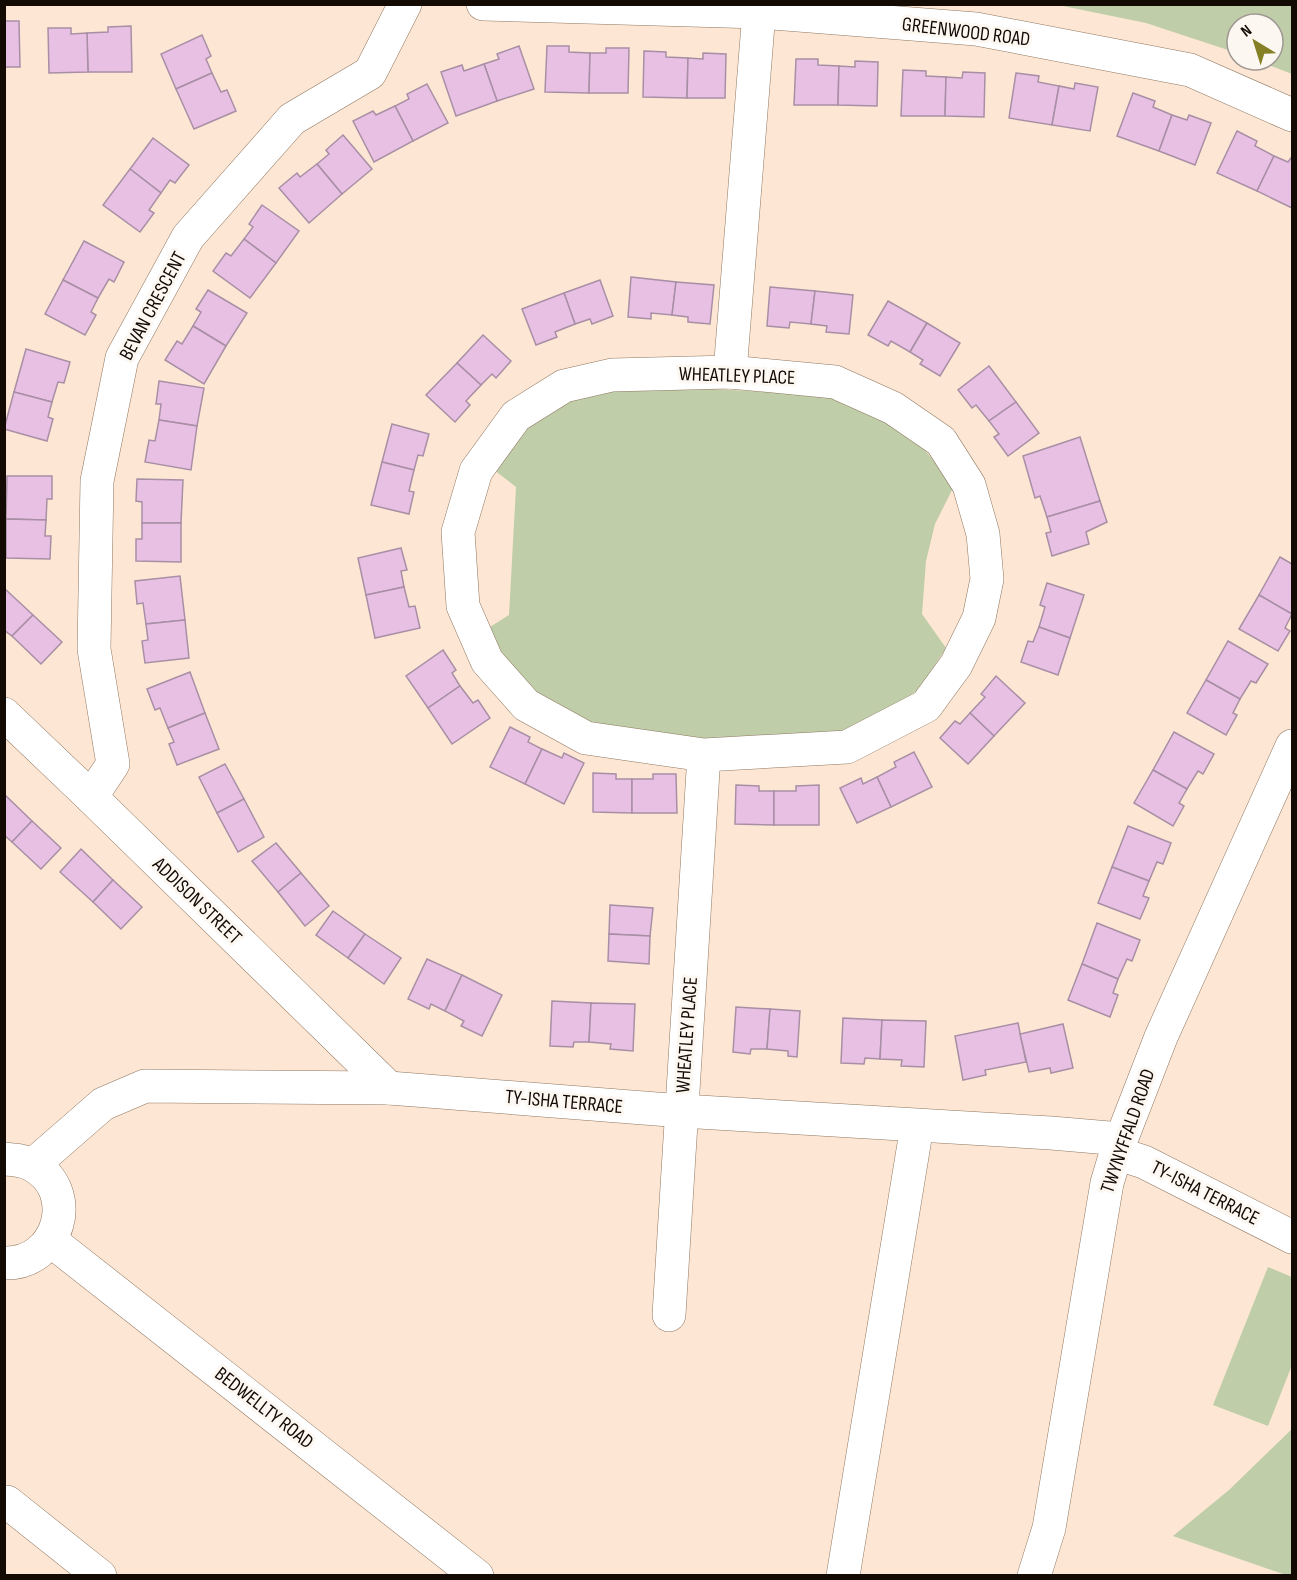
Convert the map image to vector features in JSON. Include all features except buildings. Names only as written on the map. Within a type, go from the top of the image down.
[{"type":"street","name":"BEVAN CRESCENT","points":[[91,797],[113,764],[94,649],[97,481],[122,358],[188,237],[292,119],[370,73],[405,4]]},
{"type":"street","name":"GREENWOOD ROAD","points":[[483,4],[759,12],[976,29],[1190,70],[1293,116]]},
{"type":"street","points":[[730,372],[759,12]]},
{"type":"street","name":"WHEATLEY PLACE","points":[[730,372],[835,382],[893,408],[941,441],[969,485],[982,534],[987,579],[979,618],[956,665],[926,706],[848,747],[704,755],[586,738],[526,705],[487,661],[463,606],[458,532],[476,471],[516,416],[564,386],[612,375],[730,372]]},
{"type":"street","name":"ADDISON STREET","points":[[4,714],[388,1088]]},
{"type":"street","name":"TWYNYFFALD ROAD","points":[[1034,1575],[1049,1528],[1107,1183],[1161,1037],[1293,746]]},
{"type":"street","name":"WHEATLEY PLACE","points":[[669,1315],[704,755]]},
{"type":"street","name":"TY-ISHA TERRACE","points":[[19,1162],[103,1104],[145,1086],[388,1088],[682,1111],[1051,1133],[1119,1146],[1144,1162],[1293,1238]]},
{"type":"street","points":[[843,1575],[917,1126]]},
{"type":"street","points":[[4,1263],[24,1260],[39,1253],[50,1240],[58,1225],[59,1208],[56,1191],[46,1176],[19,1162]]},
{"type":"street","name":"BEDWELLTY ROAD","points":[[50,1240],[477,1575]]},
{"type":"street","points":[[7,1502],[100,1575]]},
{"type":"green space","points":[[1058,5],[1292,5],[1292,74],[1285,71],[1285,12],[1225,12],[1225,49],[1146,23]]},
{"type":"green space","points":[[639,385],[825,395],[868,407],[916,439],[954,486],[935,524],[926,561],[922,614],[946,648],[920,688],[878,721],[828,737],[713,739],[586,727],[518,681],[485,630],[509,615],[516,487],[494,470],[524,426],[574,393]]},
{"type":"green space","points":[[1268,1267],[1292,1277],[1292,1365],[1268,1426],[1213,1405]]},
{"type":"green space","points":[[1292,1429],[1292,1575],[1286,1575],[1173,1536],[1229,1490]]}]
